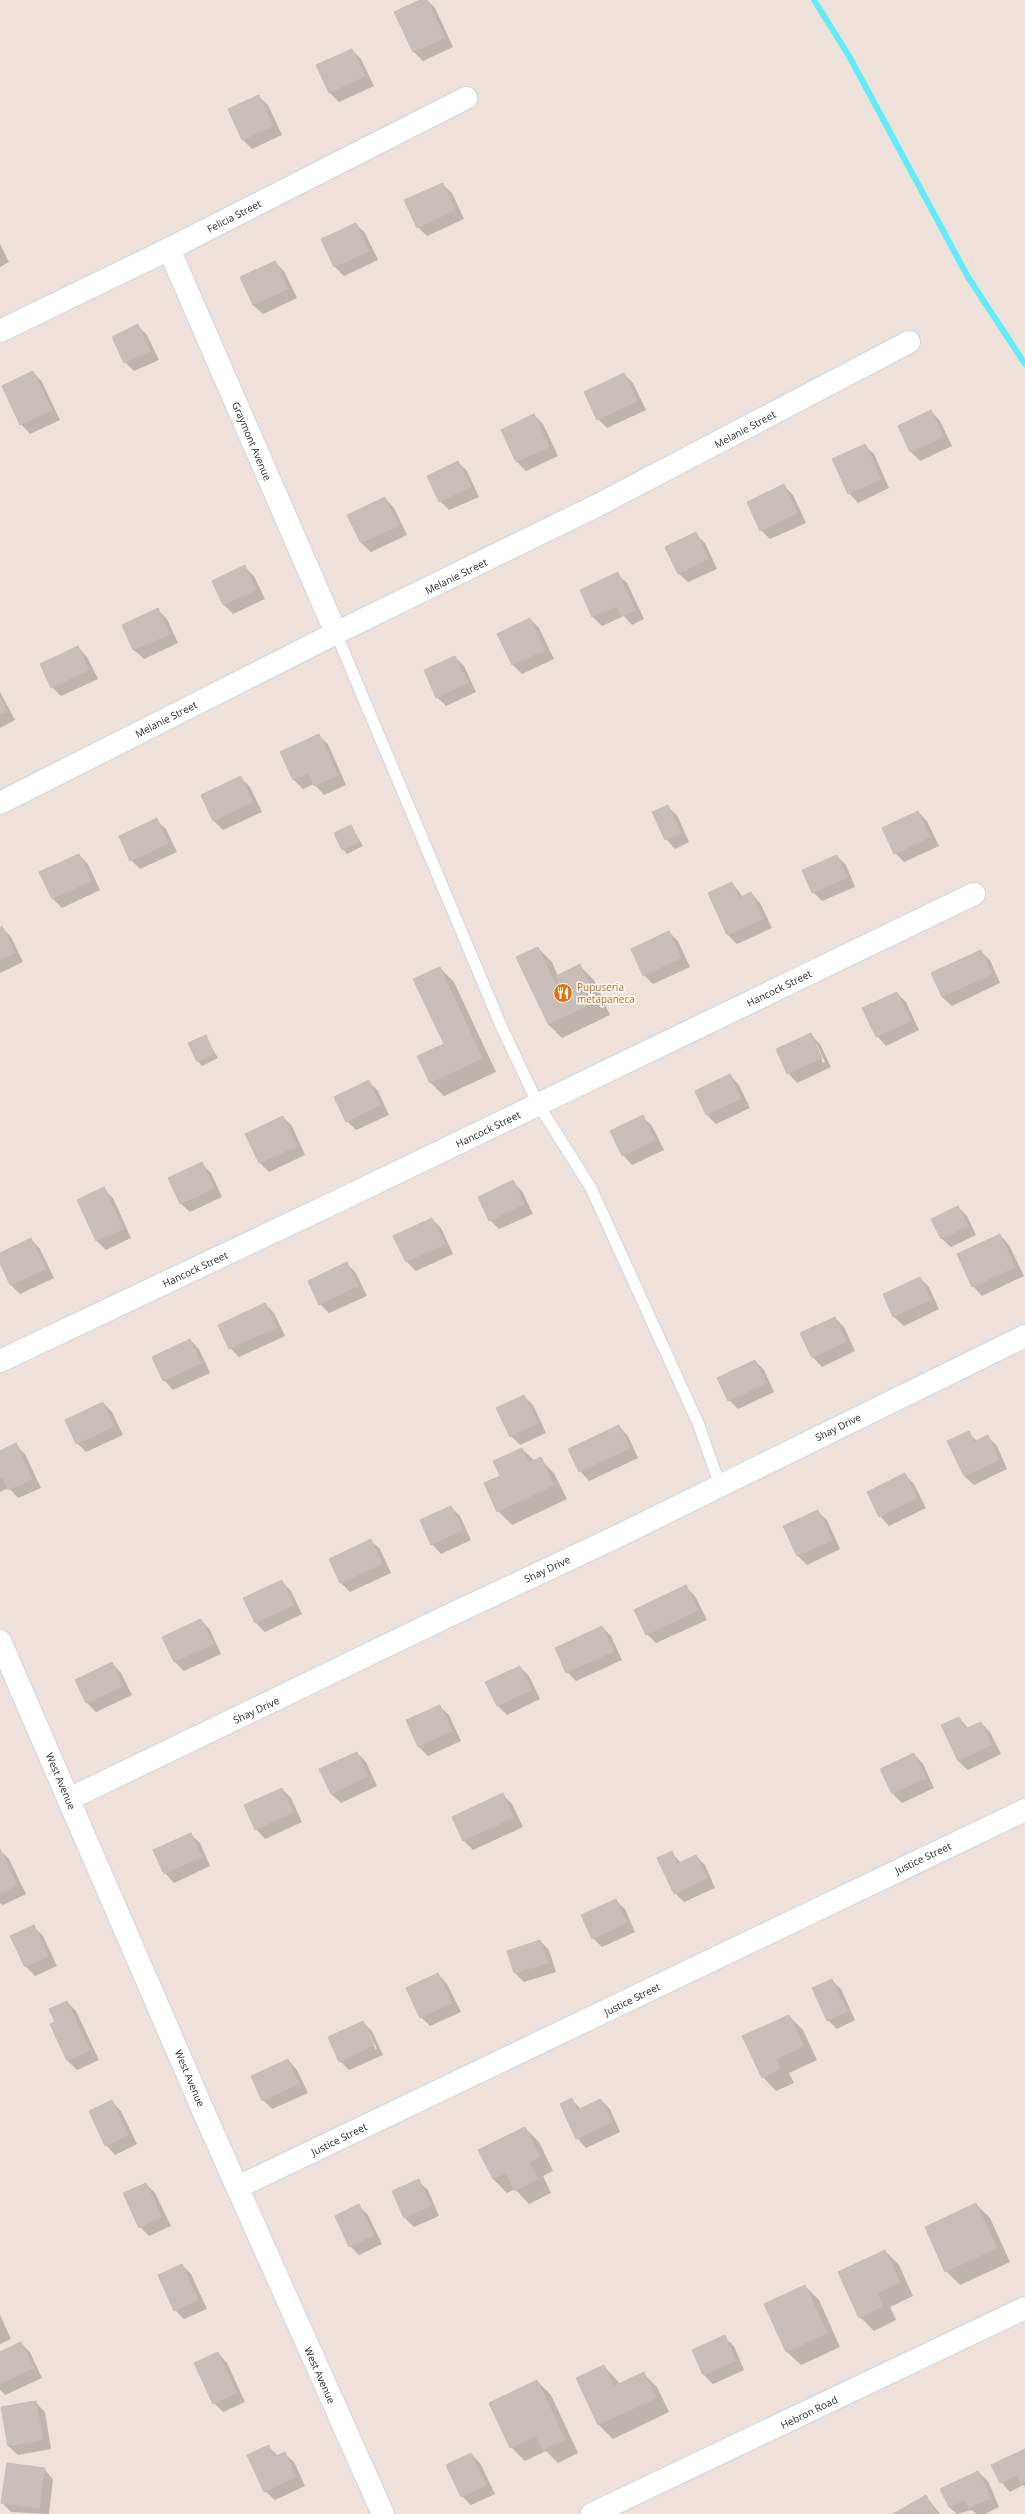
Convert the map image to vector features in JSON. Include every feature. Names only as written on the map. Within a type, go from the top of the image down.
[{"type":"street","name":"Felicia Street","points":[[0,331],[169,249],[466,98]]},
{"type":"street","name":"Graymont Avenue","points":[[169,249],[336,633]]},
{"type":"street","name":"Melanie Street","points":[[0,803],[336,633],[607,501],[909,342]]},
{"type":"street","name":"Hancock Street","points":[[0,1361],[974,894]]},
{"type":"street","name":"Shay Drive","points":[[69,1800],[448,1616],[614,1538],[1025,1336]]},
{"type":"street","name":"West Avenue","points":[[0,1641],[383,2514]]},
{"type":"street","name":"Justice Street","points":[[238,2186],[1025,1810]]},
{"type":"street","name":"Hebron Road","points":[[592,2514],[1025,2308]]},
{"type":"lane","points":[[336,633],[502,1028],[538,1104],[590,1188],[698,1423],[720,1485]]},
{"type":"building","points":[[420,0],[427,0],[445,38],[413,52],[394,12]]},
{"type":"building","points":[[352,49],[365,76],[329,93],[316,65]]},
{"type":"building","points":[[259,95],[273,126],[242,140],[228,109]]},
{"type":"building","points":[[443,183],[455,210],[417,228],[404,200]]},
{"type":"building","points":[[356,223],[369,251],[334,267],[321,239]]},
{"type":"building","points":[[275,261],[288,289],[253,305],[240,277]]},
{"type":"building","points":[[138,324],[150,351],[124,363],[112,337]]},
{"type":"building","points":[[33,371],[52,410],[20,425],[2,386]]},
{"type":"building","points":[[624,373],[637,401],[597,420],[584,392]]},
{"type":"building","points":[[931,410],[944,437],[910,452],[898,426]]},
{"type":"building","points":[[534,414],[549,447],[516,462],[501,430]]},
{"type":"building","points":[[865,444],[881,479],[848,494],[832,459]]},
{"type":"building","points":[[458,461],[471,487],[439,502],[427,476]]},
{"type":"building","points":[[784,484],[797,513],[760,531],[747,502]]},
{"type":"building","points":[[385,497],[399,526],[361,543],[347,515]]},
{"type":"building","points":[[696,532],[708,559],[678,574],[665,547]]},
{"type":"building","points":[[245,565],[256,590],[223,605],[212,581]]},
{"type":"building","points":[[618,572],[635,610],[622,616],[617,606],[592,617],[580,590]]},
{"type":"building","points":[[158,608],[170,634],[133,650],[122,625]]},
{"type":"building","points":[[530,618],[545,650],[512,665],[497,634]]},
{"type":"building","points":[[78,646],[89,670],[51,688],[40,664]]},
{"type":"building","points":[[455,656],[468,683],[436,698],[424,670]]},
{"type":"building","points":[[0,697],[7,711],[0,714]]},
{"type":"building","points":[[319,734],[338,775],[314,786],[308,773],[293,780],[280,752]]},
{"type":"building","points":[[241,776],[253,802],[213,821],[201,795]]},
{"type":"building","points":[[668,805],[681,833],[665,840],[652,812]]},
{"type":"building","points":[[918,811],[930,837],[894,854],[882,828]]},
{"type":"building","points":[[157,818],[168,843],[130,861],[119,836]]},
{"type":"building","points":[[351,825],[359,842],[342,850],[334,833]]},
{"type":"building","points":[[79,854],[91,881],[52,899],[39,872]]},
{"type":"building","points":[[837,855],[847,878],[812,893],[802,870]]},
{"type":"building","points":[[732,882],[739,898],[751,892],[763,919],[727,935],[708,893]]},
{"type":"building","points":[[2,926],[15,953],[0,960],[0,928]]},
{"type":"building","points":[[669,931],[681,958],[643,976],[631,949]]},
{"type":"building","name":"Pupuseria metapaneca","points":[[538,947],[556,985],[559,983],[556,976],[580,964],[597,1001],[548,1024],[516,957]]},
{"type":"building","points":[[981,950],[992,974],[942,997],[931,973]]},
{"type":"building","points":[[440,967],[482,1058],[430,1083],[417,1056],[444,1044],[413,979]]},
{"type":"building","points":[[897,992],[911,1021],[876,1037],[862,1008]]},
{"type":"building","points":[[811,1033],[822,1058],[787,1074],[776,1049]]},
{"type":"building","points":[[206,1035],[214,1054],[197,1062],[188,1043]]},
{"type":"building","points":[[730,1074],[741,1099],[706,1115],[695,1091]]},
{"type":"building","points":[[369,1080],[380,1105],[346,1122],[334,1097]]},
{"type":"building","points":[[643,1115],[655,1140],[622,1156],[610,1131]]},
{"type":"building","points":[[283,1116],[297,1146],[259,1163],[245,1134]]},
{"type":"building","points":[[202,1162],[214,1188],[180,1204],[168,1178]]},
{"type":"building","points":[[513,1180],[524,1204],[489,1221],[478,1197]]},
{"type":"building","points":[[104,1187],[123,1229],[96,1241],[77,1200]]},
{"type":"building","points":[[958,1206],[968,1226],[941,1239],[931,1219]]},
{"type":"building","points":[[432,1218],[445,1244],[406,1262],[393,1236]]},
{"type":"building","points":[[1000,1234],[1015,1267],[972,1287],[957,1254]]},
{"type":"building","points":[[31,1238],[46,1269],[10,1285],[0,1263],[0,1253]]},
{"type":"building","points":[[347,1262],[358,1286],[319,1305],[308,1281]]},
{"type":"building","points":[[920,1277],[931,1300],[893,1317],[883,1294]]},
{"type":"building","points":[[265,1303],[277,1327],[229,1349],[218,1325]]},
{"type":"building","points":[[835,1317],[846,1342],[812,1358],[800,1333]]},
{"type":"building","points":[[190,1339],[201,1363],[163,1381],[152,1357]]},
{"type":"building","points":[[755,1360],[766,1383],[728,1401],[717,1378]]},
{"type":"building","points":[[524,1395],[538,1423],[510,1437],[496,1408]]},
{"type":"building","points":[[103,1402],[114,1426],[76,1444],[65,1420]]},
{"type":"building","points":[[619,1425],[630,1448],[579,1472],[568,1449]]},
{"type":"building","points":[[969,1431],[974,1442],[988,1435],[999,1460],[964,1476],[947,1441]]},
{"type":"building","points":[[16,1443],[32,1479],[8,1490],[3,1478],[0,1479],[0,1451]]},
{"type":"building","points":[[522,1448],[529,1463],[541,1457],[554,1485],[497,1512],[484,1483],[500,1476],[493,1461]]},
{"type":"building","points":[[905,1473],[917,1498],[879,1517],[867,1492]]},
{"type":"building","points":[[451,1506],[463,1530],[431,1545],[420,1520]]},
{"type":"building","points":[[818,1510],[832,1540],[797,1556],[783,1526]]},
{"type":"building","points":[[371,1539],[382,1564],[340,1583],[329,1559]]},
{"type":"building","points":[[282,1580],[294,1605],[255,1623],[243,1598]]},
{"type":"building","points":[[686,1585],[698,1610],[646,1635],[634,1610]]},
{"type":"building","points":[[201,1619],[213,1644],[174,1662],[162,1637]]},
{"type":"building","points":[[602,1626],[614,1651],[566,1673],[555,1648]]},
{"type":"building","points":[[112,1662],[123,1686],[86,1703],[75,1680]]},
{"type":"building","points":[[520,1666],[531,1690],[497,1706],[485,1682]]},
{"type":"building","points":[[440,1705],[452,1731],[418,1747],[406,1720]]},
{"type":"building","points":[[959,1717],[965,1729],[981,1722],[992,1745],[958,1761],[941,1725]]},
{"type":"building","points":[[357,1752],[368,1776],[331,1794],[319,1769]]},
{"type":"building","points":[[914,1753],[926,1778],[892,1794],[880,1769]]},
{"type":"building","points":[[282,1788],[293,1812],[255,1830],[244,1805]]},
{"type":"building","points":[[503,1793],[514,1817],[463,1841],[452,1817]]},
{"type":"building","points":[[191,1833],[202,1857],[164,1874],[153,1850]]},
{"type":"building","points":[[0,1849],[17,1885],[0,1893]]},
{"type":"building","points":[[672,1851],[677,1864],[696,1855],[707,1878],[674,1894],[657,1858]]},
{"type":"building","points":[[616,1899],[627,1923],[592,1939],[581,1915]]},
{"type":"building","points":[[34,1925],[48,1956],[25,1967],[10,1936]]},
{"type":"building","points":[[540,1940],[548,1963],[514,1973],[507,1951]]},
{"type":"building","points":[[438,1973],[452,2003],[420,2018],[406,1988]]},
{"type":"building","points":[[832,1979],[847,2011],[827,2021],[812,1988]]},
{"type":"building","points":[[67,2001],[90,2050],[67,2061],[50,2024],[55,2022],[49,2009]]},
{"type":"building","points":[[789,2015],[804,2046],[776,2059],[780,2069],[762,2078],[742,2036]]},
{"type":"building","points":[[363,2021],[374,2045],[339,2062],[328,2037]]},
{"type":"building","points":[[288,2059],[299,2084],[262,2101],[251,2076]]},
{"type":"building","points":[[572,2098],[577,2110],[601,2099],[612,2122],[576,2139],[560,2104]]},
{"type":"building","points":[[112,2100],[128,2135],[105,2146],[89,2111]]},
{"type":"building","points":[[525,2127],[540,2157],[529,2162],[538,2179],[515,2191],[506,2173],[493,2179],[478,2150]]},
{"type":"building","points":[[419,2179],[431,2206],[404,2218],[392,2191]]},
{"type":"building","points":[[146,2183],[162,2217],[139,2228],[123,2193]]},
{"type":"building","points":[[976,2203],[997,2248],[945,2272],[925,2227]]},
{"type":"building","points":[[359,2204],[374,2235],[349,2247],[335,2216]]},
{"type":"building","points":[[885,2250],[900,2282],[877,2293],[883,2306],[859,2318],[838,2272]]},
{"type":"building","points":[[182,2264],[198,2300],[174,2311],[158,2275]]},
{"type":"building","points":[[805,2285],[827,2333],[786,2352],[764,2304]]},
{"type":"building","points":[[725,2335],[736,2361],[703,2375],[692,2350]]},
{"type":"building","points":[[21,2342],[34,2368],[0,2384],[0,2352]]},
{"type":"building","points":[[218,2352],[237,2393],[213,2404],[194,2363]]},
{"type":"building","points":[[604,2365],[614,2386],[644,2372],[656,2398],[598,2425],[576,2378]]},
{"type":"building","points":[[537,2380],[565,2439],[543,2450],[536,2436],[510,2448],[489,2403]]},
{"type":"building","points":[[36,2401],[43,2440],[8,2446],[1,2407]]},
{"type":"building","points":[[269,2445],[274,2457],[285,2452],[296,2477],[264,2492],[247,2455]]},
{"type":"building","points":[[1025,2449],[1025,2482],[1021,2484],[1017,2475],[1000,2483],[991,2465]]},
{"type":"building","points":[[471,2453],[486,2485],[461,2497],[446,2465]]},
{"type":"building","points":[[7,2463],[45,2468],[39,2509],[1,2503]]},
{"type":"building","points":[[978,2471],[991,2498],[969,2508],[965,2500],[949,2507],[940,2489]]},
{"type":"building","points":[[926,2495],[937,2514],[893,2514]]},
{"type":"waterway","points":[[814,0],[849,56],[968,277],[1025,364]]},
{"type":"place","name":"Pupuseria metapaneca","points":[[563,993]]}]
